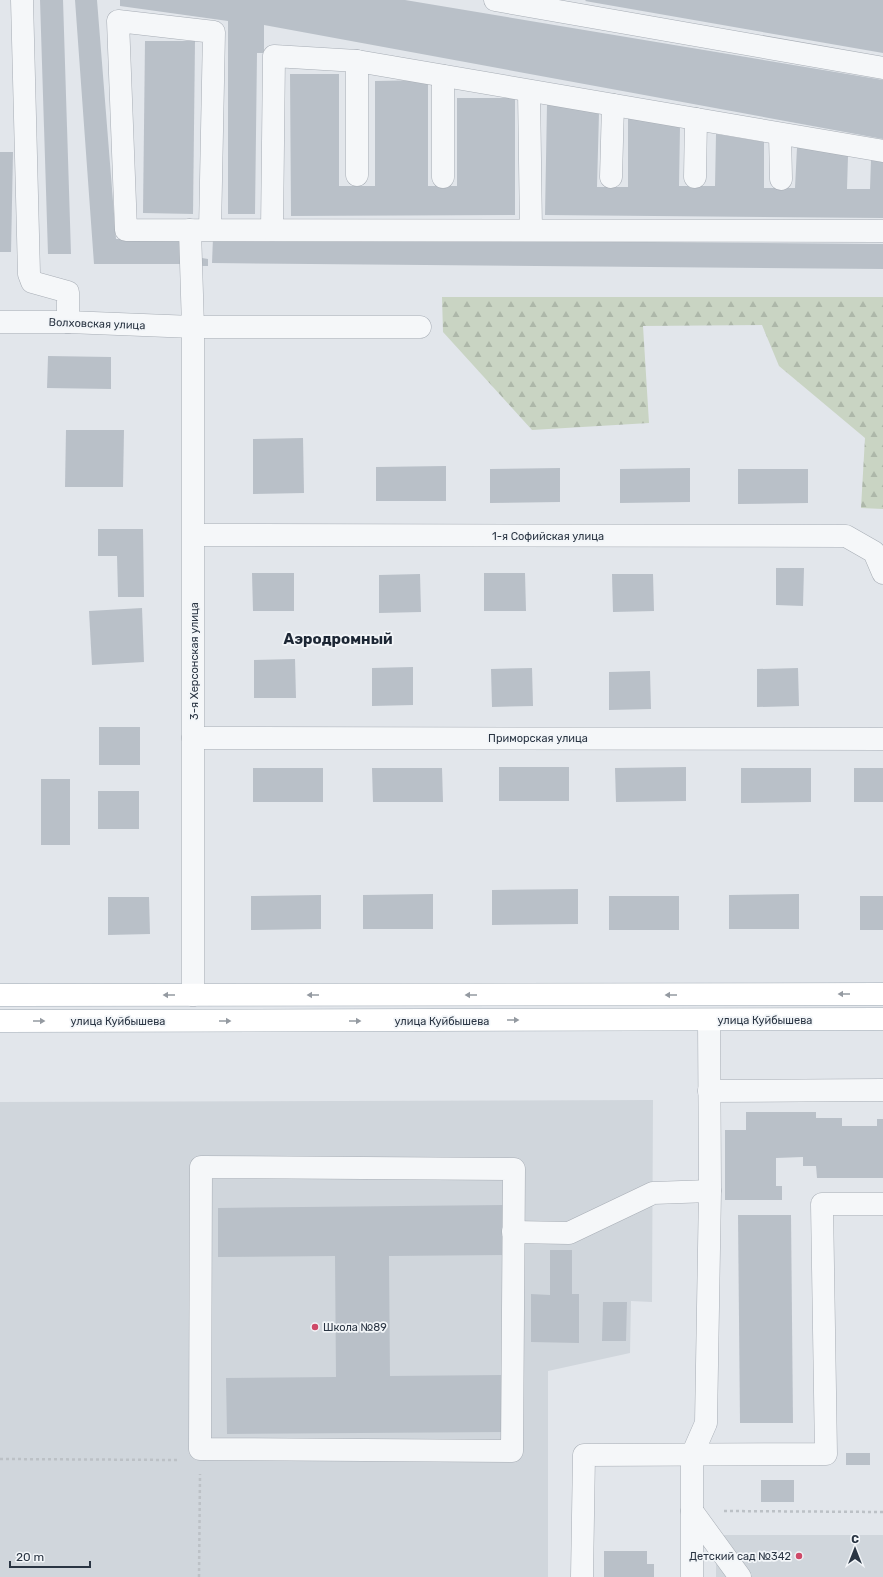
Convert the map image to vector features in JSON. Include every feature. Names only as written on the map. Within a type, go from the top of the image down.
[{"type":"main road","points":[[0,995],[883,994]]},
{"type":"main road","points":[[192,1021],[193,995]]},
{"type":"main road","points":[[709,1020],[710,995]]},
{"type":"main road","name":"улица Куйбышева","points":[[0,1021],[883,1020]]},
{"type":"street","points":[[22,0],[29,274],[32,282],[68,292],[68,322]]},
{"type":"street","points":[[495,0],[883,68]]},
{"type":"street","points":[[200,230],[214,32],[118,21],[126,230],[883,231]]},
{"type":"street","points":[[272,230],[274,56],[357,61],[883,151]]},
{"type":"street","points":[[357,61],[357,174]]},
{"type":"street","points":[[443,76],[443,177]]},
{"type":"street","points":[[529,91],[531,230]]},
{"type":"street","points":[[611,177],[613,105]]},
{"type":"street","points":[[695,177],[696,119]]},
{"type":"street","points":[[780,134],[781,179]]},
{"type":"street","name":"3-я Херсонская улица","points":[[193,995],[193,327],[200,230]]},
{"type":"street","name":"Волховская улица","points":[[0,322],[68,322],[193,327],[420,327]]},
{"type":"street","name":"1-я Софийская улица","points":[[194,535],[846,536],[874,552],[883,573]]},
{"type":"street","name":"Приморская улица","points":[[193,738],[883,739]]},
{"type":"street","points":[[692,1577],[692,1455],[706,1423],[710,1191],[709,1020]]},
{"type":"street","points":[[709,1091],[883,1090]]},
{"type":"street","points":[[201,1167],[514,1169],[513,1232],[512,1451],[200,1455],[201,1167]]},
{"type":"street","points":[[513,1232],[569,1233],[653,1193],[710,1191]]},
{"type":"street","points":[[582,1577],[584,1455],[826,1454],[822,1204],[883,1204]]},
{"type":"street","points":[[692,1511],[740,1577]]},
{"type":"path","points":[[0,1459],[200,1455],[200,1577]]},
{"type":"path","points":[[692,1511],[883,1512]]},
{"type":"shaded area","name":"Школа №89","points":[[653,1100],[652,1302],[631,1301],[630,1353],[548,1371],[548,1577],[0,1577],[0,1102]]},
{"type":"shaded area","name":"Детский сад №342","points":[[716,1535],[883,1535],[883,1577],[716,1577]]},
{"type":"green space","points":[[442,297],[883,297],[883,509],[861,508],[865,438],[779,366],[762,325],[643,326],[649,423],[532,430],[443,332]]},
{"type":"building","points":[[40,0],[63,0],[71,254],[48,254]]},
{"type":"building","points":[[75,0],[97,0],[116,239],[185,240],[184,264],[94,264]]},
{"type":"building","points":[[120,0],[405,0],[883,80],[883,139],[264,25],[264,53],[257,53],[255,214],[228,214],[228,21],[120,6]]},
{"type":"building","points":[[883,0],[883,53],[585,1]]},
{"type":"building","points":[[145,41],[195,41],[193,214],[143,213]]},
{"type":"building","points":[[290,74],[339,74],[339,186],[375,186],[375,81],[428,80],[428,186],[457,186],[457,98],[515,98],[515,215],[291,216]]},
{"type":"building","points":[[547,104],[599,113],[597,187],[628,187],[628,118],[680,127],[679,186],[715,186],[716,134],[764,142],[764,188],[795,188],[797,147],[848,156],[847,189],[870,189],[871,160],[883,162],[883,218],[545,215]]},
{"type":"building","points":[[0,152],[13,152],[11,252],[0,252]]},
{"type":"building","points":[[213,238],[883,244],[883,269],[212,263]]},
{"type":"building","points":[[202,258],[208,259],[208,266],[202,266]]},
{"type":"building","points":[[48,356],[111,357],[111,389],[47,388]]},
{"type":"building","points":[[66,430],[124,430],[123,487],[65,487]]},
{"type":"building","points":[[303,438],[304,493],[253,494],[253,439]]},
{"type":"building","points":[[446,466],[446,501],[376,501],[376,467]]},
{"type":"building","points":[[560,468],[560,502],[490,503],[490,469]]},
{"type":"building","points":[[690,468],[690,502],[620,503],[620,469]]},
{"type":"building","points":[[738,469],[808,469],[808,503],[738,504]]},
{"type":"building","points":[[98,529],[143,529],[144,597],[118,597],[117,556],[98,556]]},
{"type":"building","points":[[776,568],[804,568],[803,606],[776,605]]},
{"type":"building","points":[[252,573],[294,573],[294,611],[253,611]]},
{"type":"building","points":[[484,573],[525,573],[526,611],[484,611]]},
{"type":"building","points":[[420,574],[421,612],[379,613],[379,575]]},
{"type":"building","points":[[612,574],[653,574],[654,611],[613,612]]},
{"type":"building","points":[[142,608],[144,662],[92,665],[89,611]]},
{"type":"building","points":[[295,659],[296,698],[254,698],[254,660]]},
{"type":"building","points":[[413,667],[413,705],[372,706],[372,668]]},
{"type":"building","points":[[532,668],[533,706],[492,707],[491,669]]},
{"type":"building","points":[[798,668],[799,706],[757,707],[757,669]]},
{"type":"building","points":[[650,671],[651,709],[609,710],[609,672]]},
{"type":"building","points":[[99,727],[140,727],[140,765],[99,765]]},
{"type":"building","points":[[499,767],[569,767],[569,801],[499,801]]},
{"type":"building","points":[[686,767],[686,801],[616,802],[615,768]]},
{"type":"building","points":[[253,768],[323,768],[323,802],[253,802]]},
{"type":"building","points":[[372,768],[442,768],[443,802],[373,802]]},
{"type":"building","points":[[741,768],[811,768],[811,802],[741,803]]},
{"type":"building","points":[[854,768],[883,768],[883,802],[854,802]]},
{"type":"building","points":[[41,779],[70,779],[70,845],[41,845]]},
{"type":"building","points":[[98,791],[139,791],[139,829],[98,829]]},
{"type":"building","points":[[578,889],[578,924],[492,925],[492,890]]},
{"type":"building","points":[[433,894],[433,929],[363,929],[363,895]]},
{"type":"building","points":[[799,894],[799,929],[729,929],[729,895]]},
{"type":"building","points":[[321,895],[321,929],[251,930],[251,896]]},
{"type":"building","points":[[609,896],[679,896],[679,930],[609,930]]},
{"type":"building","points":[[860,896],[883,896],[883,930],[860,930]]},
{"type":"building","points":[[108,897],[149,897],[150,934],[108,935]]},
{"type":"building","points":[[746,1112],[816,1112],[816,1118],[842,1118],[842,1126],[877,1126],[877,1119],[883,1119],[883,1178],[817,1178],[816,1166],[803,1166],[803,1157],[776,1158],[776,1186],[782,1186],[782,1200],[725,1200],[725,1130],[746,1130]]},
{"type":"building","points":[[503,1205],[504,1255],[389,1256],[390,1376],[502,1375],[503,1432],[227,1434],[226,1378],[336,1377],[335,1256],[218,1257],[218,1208]]},
{"type":"building","points":[[738,1215],[791,1215],[793,1423],[740,1423]]},
{"type":"building","points":[[550,1250],[572,1250],[572,1294],[579,1294],[579,1343],[531,1342],[531,1294],[550,1295]]},
{"type":"building","points":[[603,1302],[627,1302],[626,1341],[602,1341]]},
{"type":"building","points":[[846,1453],[870,1453],[870,1465],[846,1465]]},
{"type":"building","points":[[761,1480],[794,1480],[794,1502],[761,1502]]},
{"type":"building","points":[[604,1551],[647,1551],[647,1564],[654,1564],[654,1577],[604,1577]]},
{"type":"place","name":"Школа №89","points":[[315,1327]]},
{"type":"place","name":"Детский сад №342","points":[[799,1556]]},
{"type":"district","name":"Аэродромный","points":[[338,639]]}]
